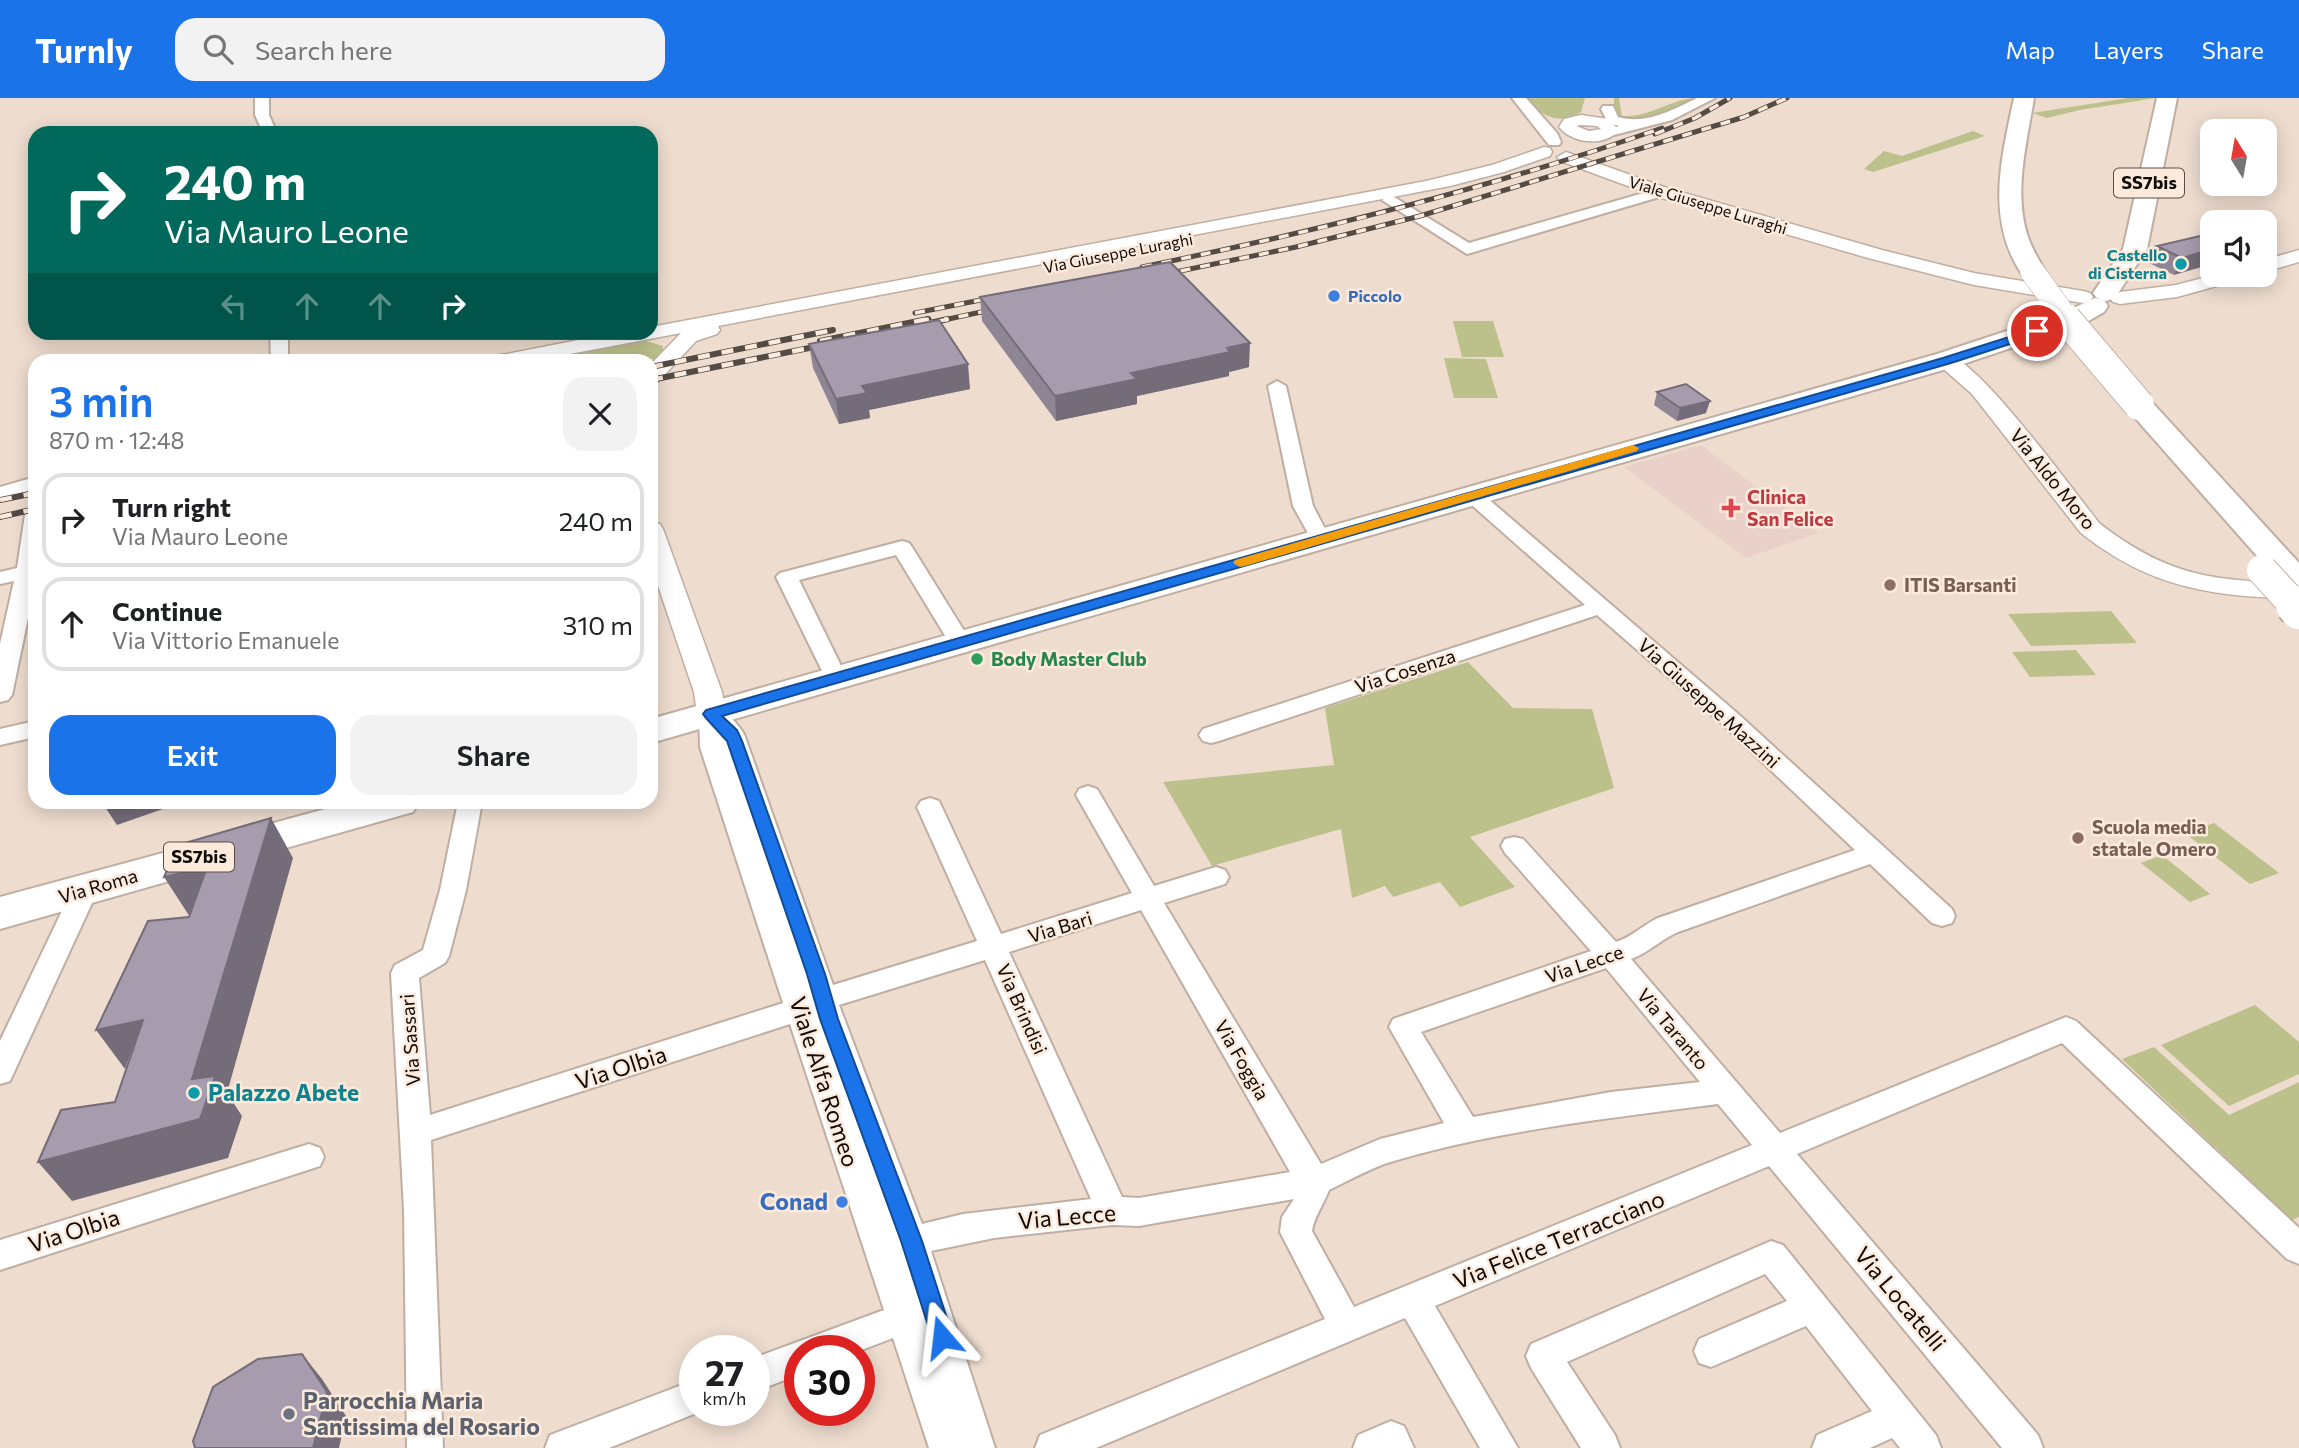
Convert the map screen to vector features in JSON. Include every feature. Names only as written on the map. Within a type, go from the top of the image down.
[{"type":"main road","points":[[2007,98],[1994,157],[1993,200],[1998,235],[2023,271],[2076,333],[2127,404],[2287,579],[2299,610]]},
{"type":"main road","points":[[2023,271],[2009,201],[2011,170],[2024,98]]},
{"type":"main road","name":"SS7bis","points":[[658,729],[1947,360],[2076,317],[2101,298],[2135,249],[2167,99]]},
{"type":"main road","name":"Via Roma","points":[[0,914],[374,809]]},
{"type":"street","points":[[261,98],[262,115],[267,126]]},
{"type":"street","points":[[1519,98],[1565,143]]},
{"type":"street","points":[[1565,143],[1602,118],[1639,124],[1667,117],[1708,98]]},
{"type":"street","points":[[1537,118],[1547,120],[1565,143]]},
{"type":"street","points":[[1565,143],[1602,118],[1639,124]]},
{"type":"street","name":"Viale Giuseppe Luraghi","points":[[1565,143],[1562,163],[1595,170],[1821,239],[1974,279],[2101,298],[2160,294],[2196,286]]},
{"type":"street","name":"Viale Giuseppe Luraghi","points":[[1565,143],[1595,170]]},
{"type":"street","name":"Via Giuseppe Luraghi","points":[[560,354],[689,337],[701,331],[786,313],[1451,188],[1565,143]]},
{"type":"street","name":"Via Giuseppe Luraghi","points":[[658,364],[672,340],[782,306],[1417,187],[1525,160],[1565,143]]},
{"type":"street","points":[[1389,200],[1467,249],[1661,192]]},
{"type":"street","points":[[2277,263],[2297,259]]},
{"type":"street","points":[[2126,264],[2133,274],[2153,285],[2169,288],[2200,285]]},
{"type":"street","name":"Via Aldo Moro","points":[[1947,360],[1980,389],[2090,528],[2113,546],[2144,564],[2186,580],[2232,589],[2287,579]]},
{"type":"street","points":[[1277,386],[1303,506],[1321,540]]},
{"type":"street","points":[[0,494],[28,485]]},
{"type":"street","points":[[0,501],[28,495]]},
{"type":"street","name":"Via Giuseppe Mazzini","points":[[1472,495],[1729,718],[1942,916]]},
{"type":"street","points":[[836,678],[787,577],[902,547],[960,642]]},
{"type":"street","name":"Viale Alfa Romeo","points":[[658,549],[708,692],[712,747],[810,998],[912,1241],[977,1448]]},
{"type":"street","points":[[0,578],[28,572]]},
{"type":"street","points":[[0,695],[25,620],[28,596]]},
{"type":"street","name":"Via Cosenza","points":[[1211,735],[1600,607]]},
{"type":"street","points":[[0,737],[28,731]]},
{"type":"street","name":"Via Foggia","points":[[1088,795],[1301,1162],[1316,1181]]},
{"type":"street","name":"Via Brindisi","points":[[930,807],[1112,1211]]},
{"type":"street","name":"Via Sassari","points":[[417,1124],[405,973],[435,957],[453,890],[469,809]]},
{"type":"street","name":"Via Taranto","points":[[1514,846],[1611,955],[1775,1150]]},
{"type":"street","name":"Via Lecce","points":[[1465,1131],[1403,1027],[1637,946],[1649,934],[1668,925],[1875,853]]},
{"type":"street","name":"Via Bari","points":[[810,998],[995,947],[1216,877]]},
{"type":"street","points":[[0,1072],[85,890]]},
{"type":"street","name":"Viale Alfa Romeo","points":[[810,998],[902,1319],[947,1448]]},
{"type":"street","name":"Via Olbia","points":[[417,1124],[810,998]]},
{"type":"street","name":"Via Felice Terracciano","points":[[1052,1448],[2066,1029],[2299,1249]]},
{"type":"street","name":"Via Lecce","points":[[912,1241],[963,1228],[1112,1211],[1139,1212],[1316,1181],[1381,1152],[1465,1131],[1611,1105],[1726,1091]]},
{"type":"street","points":[[417,1124],[425,1302],[425,1448]]},
{"type":"street","name":"Via Locatelli","points":[[1775,1150],[2025,1448]]},
{"type":"street","name":"Via Olbia","points":[[0,1255],[309,1157]]},
{"type":"street","points":[[1316,1181],[1308,1205],[1298,1217],[1296,1232],[1347,1328]]},
{"type":"street","points":[[1602,1448],[1543,1356],[1771,1256],[1923,1448]]},
{"type":"street","points":[[1413,1300],[1500,1448]]},
{"type":"street","points":[[1711,1351],[1811,1307]]},
{"type":"street","points":[[859,1335],[902,1319]]},
{"type":"street","points":[[563,1448],[679,1404]]},
{"type":"street","points":[[1830,1448],[1898,1418]]},
{"type":"street","points":[[1371,1448],[1391,1439],[1396,1448]]},
{"type":"shaded area","name":"Clinica San Felice","points":[[1701,445],[1818,533],[1746,558],[1624,467]]},
{"type":"green space","points":[[1525,98],[1585,98],[1581,112],[1557,118],[1537,110]]},
{"type":"green space","points":[[1614,98],[1619,98],[1622,116],[1632,116],[1679,101],[1698,98],[1646,121],[1618,119],[1614,113]]},
{"type":"green space","points":[[2128,98],[2156,98],[2047,118],[2032,113]]},
{"type":"green space","points":[[1973,131],[1985,136],[1873,172],[1864,169],[1884,151],[1902,156]]},
{"type":"green space","points":[[1453,321],[1493,321],[1504,357],[1462,357]]},
{"type":"green space","points":[[646,341],[663,346],[663,351],[658,357],[658,354],[575,354]]},
{"type":"green space","points":[[1444,358],[1486,359],[1498,398],[1454,398]]},
{"type":"green space","points":[[2111,611],[2137,643],[2031,646],[2008,614]]},
{"type":"green space","points":[[2076,650],[2096,675],[2030,677],[2012,652]]},
{"type":"green space","points":[[1468,662],[1513,708],[1592,709],[1614,788],[1470,837],[1515,887],[1460,907],[1440,882],[1393,897],[1385,886],[1352,898],[1341,829],[1212,866],[1163,782],[1334,765],[1325,708]]},
{"type":"green space","points":[[2214,823],[2279,873],[2250,884],[2185,833]]},
{"type":"green space","points":[[2162,855],[2210,894],[2190,902],[2141,863]]},
{"type":"green space","points":[[2255,1005],[2299,1042],[2299,1074],[2229,1106],[2161,1045]]},
{"type":"green space","points":[[2154,1047],[2229,1115],[2299,1082],[2299,1217],[2292,1220],[2122,1059]]},
{"type":"building","points":[[2200,236],[2200,253],[2182,258],[2157,246]]},
{"type":"building","points":[[1170,262],[1250,343],[1227,348],[1230,352],[1131,373],[1137,379],[1055,396],[980,297]]},
{"type":"building","points":[[939,320],[968,364],[862,386],[867,393],[836,399],[809,344]]},
{"type":"building","points":[[1686,384],[1710,401],[1680,408],[1657,392]]},
{"type":"building","points":[[271,818],[192,1079],[215,1076],[200,1119],[38,1162],[61,1110],[115,1102],[143,1020],[96,1030],[148,921],[189,917],[207,867],[164,877],[178,845]]},
{"type":"building","points":[[302,1354],[327,1392],[313,1448],[195,1448],[193,1441],[213,1387],[258,1359]]},
{"type":"railway","points":[[1655,134],[1695,118],[1730,98]]},
{"type":"railway","points":[[1161,275],[1296,247],[1420,216],[1744,117],[1787,98]]},
{"type":"railway","points":[[1142,267],[1274,239],[1469,189],[1662,128]]},
{"type":"railway","points":[[915,313],[1001,296]]},
{"type":"railway","points":[[939,321],[1000,308]]},
{"type":"railway","points":[[820,341],[928,319]]},
{"type":"railway","points":[[919,321],[929,319]]},
{"type":"railway","points":[[939,321],[948,319]]},
{"type":"railway","points":[[921,325],[939,321]]},
{"type":"railway","points":[[658,366],[833,330]]},
{"type":"railway","points":[[658,379],[829,344]]},
{"type":"railway","points":[[0,500],[28,494]]},
{"type":"railway","points":[[0,517],[28,511]]},
{"type":"slow traffic","points":[[1240,563],[1633,448]]},
{"type":"place","name":"Castello di Cisterna","points":[[2181,264]]},
{"type":"place","name":"Piccolo","points":[[1334,296]]},
{"type":"place","name":"Clinica San Felice","points":[[1731,508]]},
{"type":"place","name":"ITIS Barsanti","points":[[1890,585]]},
{"type":"place","name":"Body Master Club","points":[[977,659]]},
{"type":"place","name":"Scuola media statale Omero","points":[[2078,838]]},
{"type":"place","name":"Palazzo Abete","points":[[194,1093]]},
{"type":"place","name":"Conad","points":[[842,1202]]},
{"type":"place","name":"Parrocchia Maria Santissima del Rosario","points":[[289,1414]]},
{"type":"route","points":[[942,1337],[912,1241],[829,1019],[816,974],[732,734],[711,714],[1947,360],[2037,331]]}]
